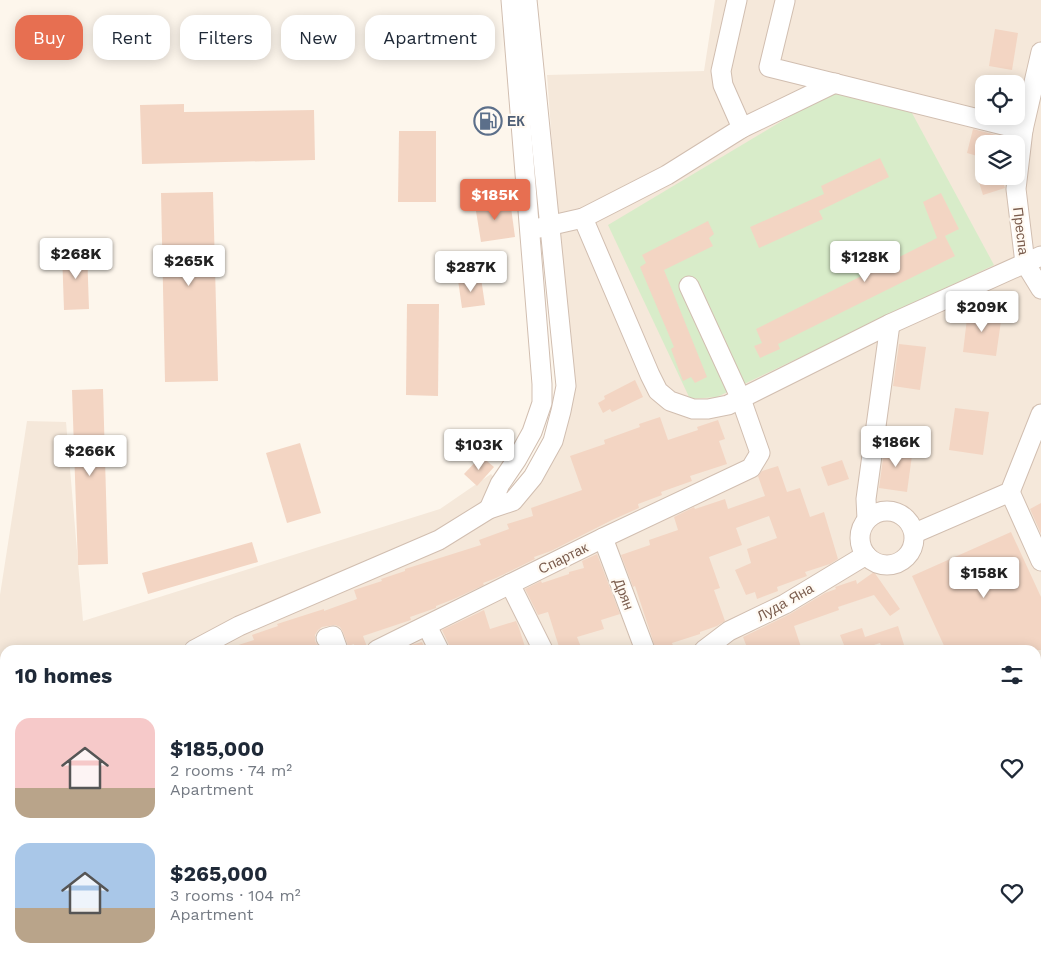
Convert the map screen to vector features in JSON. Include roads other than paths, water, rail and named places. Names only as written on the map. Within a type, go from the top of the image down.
[{"type":"street","points":[[490,509],[500,484],[532,432],[542,403],[511,0]]},
{"type":"street","points":[[203,645],[239,626],[439,540],[490,509],[513,501],[533,477],[553,441],[562,411],[566,386],[528,0]]},
{"type":"street","points":[[737,0],[721,71],[723,85],[742,128]]},
{"type":"street","points":[[786,1],[769,67],[1023,130]]},
{"type":"street","name":"Преспа","points":[[1041,52],[1023,130],[1016,189],[1041,289]]},
{"type":"street","points":[[530,230],[583,218],[667,174],[742,128],[835,83]]},
{"type":"street","points":[[583,218],[658,391],[670,401],[693,409],[728,406],[890,324],[1033,260]]},
{"type":"street","points":[[689,286],[741,399]]},
{"type":"street","points":[[867,519],[866,499],[890,324]]},
{"type":"street","name":"Спартак","points":[[387,645],[603,538],[751,468],[760,453],[741,399]]},
{"type":"street","points":[[915,533],[1010,492],[1041,414]]},
{"type":"street","points":[[1010,492],[1041,561]]},
{"type":"street","points":[[890,510],[901,514],[910,522],[915,533],[913,548],[905,559],[892,565],[877,564],[866,555],[861,546],[862,527],[867,519],[878,512],[890,510]]},
{"type":"street","name":"Дрян","points":[[603,538],[643,645]]},
{"type":"street","name":"Луда Яна","points":[[711,645],[729,631],[785,604],[866,555]]},
{"type":"street","points":[[510,584],[540,645]]},
{"type":"street","points":[[427,626],[436,645]]},
{"type":"place","name":"ЕК","points":[[488,121]]}]
